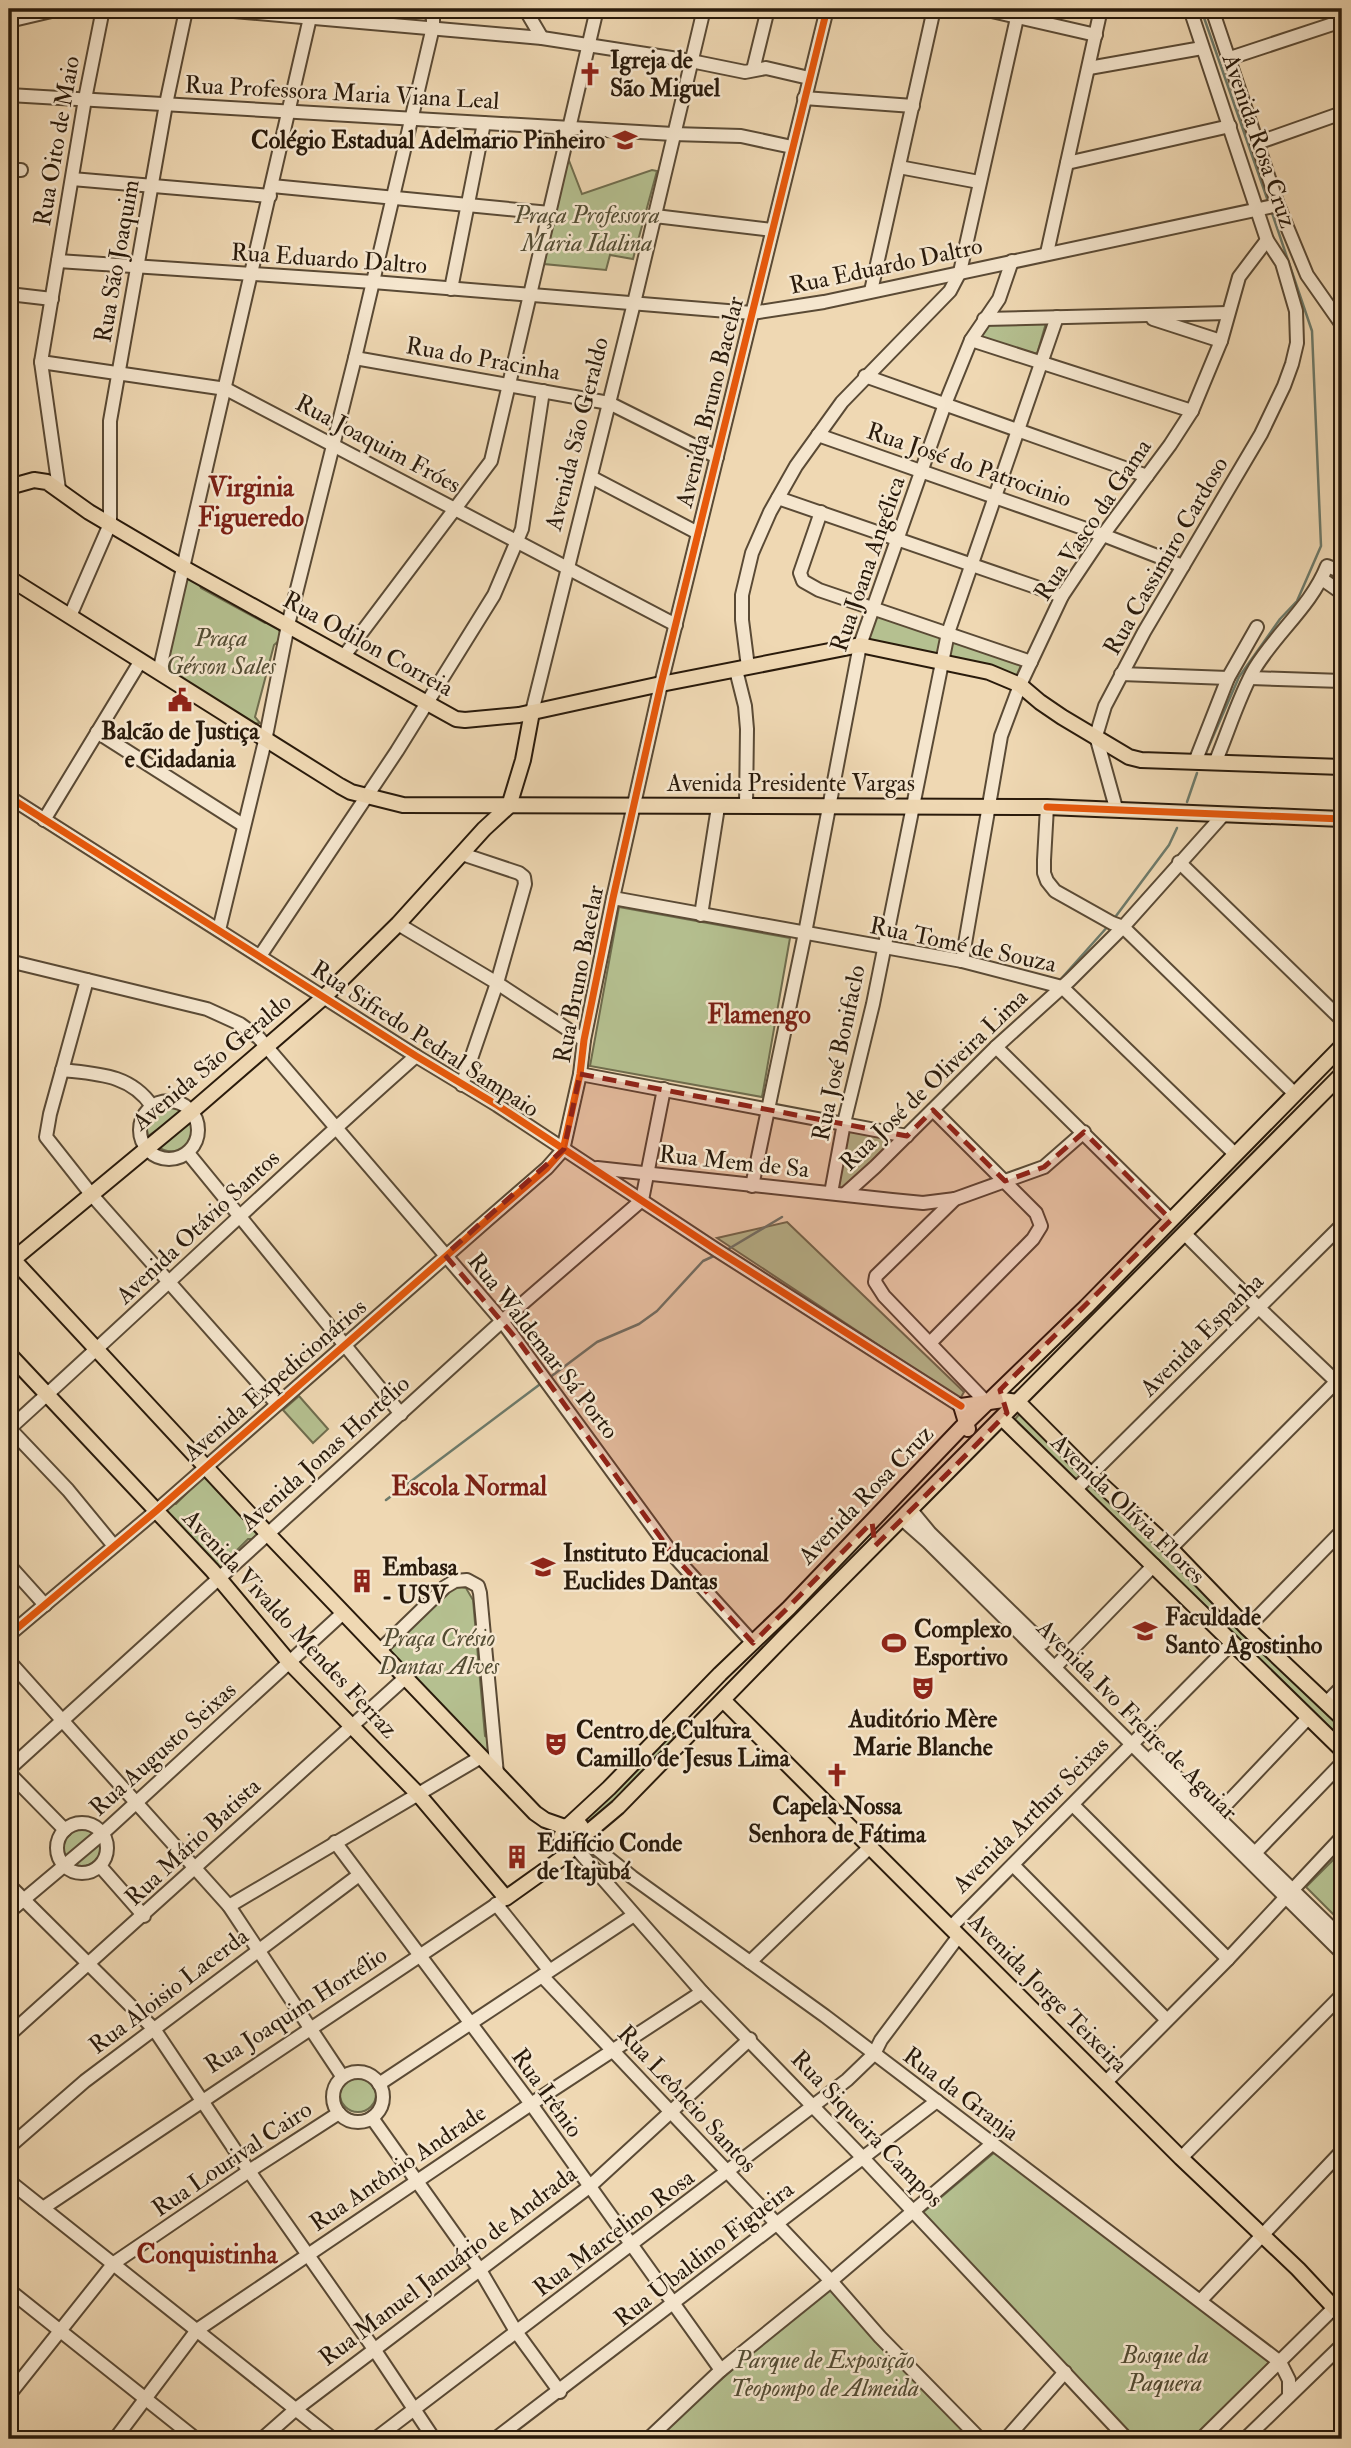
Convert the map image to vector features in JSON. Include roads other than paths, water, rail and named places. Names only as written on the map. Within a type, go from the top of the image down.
[{"type":"main road","name":"Rua Odilon Correia","points":[[9,487],[34,480],[47,482],[184,568],[447,715],[465,720],[532,712],[859,645]]},
{"type":"main road","name":"Avenida Presidente Vargas","points":[[9,578],[265,741],[351,792],[403,805],[1116,808],[1342,819]]},
{"type":"main road","points":[[859,645],[989,672],[1020,685],[1051,710],[1129,757],[1342,767]]},
{"type":"main road","name":"Avenida São Geraldo","points":[[10,1259],[191,1112],[324,997],[398,924],[484,829],[509,806],[523,760],[532,712]]},
{"type":"main road","name":"Avenida Rosa Cruz","points":[[567,1826],[609,1788],[967,1422],[1148,1244],[1342,1046]]},
{"type":"main road","name":"Avenida Rosa Cruz","points":[[580,1843],[724,1701],[1342,1074]]},
{"type":"main road","points":[[1266,1124],[1278,1126],[1280,1136]]},
{"type":"main road","points":[[1148,1244],[1149,1253],[1159,1258]]},
{"type":"main road","points":[[10,1259],[535,1813],[545,1820],[567,1826],[578,1824],[580,1843],[562,1841],[562,1833],[567,1826]]},
{"type":"main road","name":"Avenida Vivaldo Mendes Ferraz","points":[[9,1354],[219,1578],[289,1662],[418,1794],[501,1901]]},
{"type":"main road","points":[[970,1451],[967,1422],[961,1406],[986,1403],[1008,1412],[1007,1383]]},
{"type":"main road","name":"Avenida Olívia Flores","points":[[1008,1412],[1091,1475],[1171,1548],[1247,1628],[1342,1718]]},
{"type":"main road","name":"Avenida Olívia Flores","points":[[1008,1412],[1076,1489],[1342,1750]]},
{"type":"main road","points":[[861,1533],[871,1534],[875,1546]]},
{"type":"main road","name":"Avenida Jorge Teixeira","points":[[724,1701],[1181,2158],[1340,2308]]},
{"type":"main road","points":[[672,1723],[675,1734],[680,1738],[688,1737]]},
{"type":"main road","name":"Rua Joaquim Hortélio","points":[[501,1901],[580,1843]]},
{"type":"street","points":[[13,17],[60,9]]},
{"type":"street","name":"Rua Oito de Maio","points":[[59,489],[41,362],[85,99],[103,9]]},
{"type":"street","name":"Rua São Joaquim","points":[[110,524],[110,421],[166,104],[185,15],[189,9]]},
{"type":"street","points":[[211,9],[311,14],[542,38],[745,72],[766,68],[809,78]]},
{"type":"street","points":[[219,930],[265,741],[288,625],[355,358],[433,27],[433,18],[428,9]]},
{"type":"street","points":[[525,9],[542,38]]},
{"type":"street","points":[[344,656],[491,461],[597,9]]},
{"type":"street","name":"Avenida São Geraldo","points":[[532,712],[704,9]]},
{"type":"street","points":[[753,70],[768,9]]},
{"type":"street","name":"Avenida Bruno Bacelar","points":[[634,805],[661,684],[827,9]]},
{"type":"street","points":[[872,291],[934,9]]},
{"type":"street","points":[[983,9],[1018,13],[1096,35]]},
{"type":"street","points":[[1047,253],[1101,9]]},
{"type":"street","name":"Avenida Rosa Cruz","points":[[1190,9],[1230,126],[1269,207],[1307,275],[1342,325]]},
{"type":"street","name":"Avenida Rosa Cruz","points":[[1212,9],[1257,143],[1269,207],[1267,240],[1282,262],[1296,311],[1297,328]]},
{"type":"street","points":[[746,806],[747,729],[742,669],[742,620],[743,595],[752,552],[796,466],[818,435],[865,376],[950,291],[960,272],[1018,13]]},
{"type":"street","points":[[159,672],[311,14]]},
{"type":"street","points":[[1230,58],[1342,21]]},
{"type":"street","points":[[1089,68],[1202,47]]},
{"type":"street","name":"Rua Professora Maria Viana Leal","points":[[9,95],[741,136],[792,146]]},
{"type":"street","points":[[804,98],[912,106]]},
{"type":"street","points":[[1257,143],[1342,113]]},
{"type":"street","points":[[451,289],[484,123]]},
{"type":"street","points":[[1068,163],[1230,126]]},
{"type":"street","points":[[899,167],[979,182]]},
{"type":"street","points":[[72,179],[151,187],[392,198],[550,213]]},
{"type":"street","name":"Rua Eduardo Daltro","points":[[58,261],[373,282],[752,313],[824,302],[1269,207]]},
{"type":"street","points":[[655,216],[772,230]]},
{"type":"street","name":"Rua Vasco da Gama","points":[[962,961],[1005,721],[1020,685],[1062,596],[1192,411],[1221,341],[1239,277],[1267,240]]},
{"type":"street","name":"Rua Joana Angélica","points":[[752,1185],[805,933],[859,645],[945,404],[971,340],[999,299],[1012,261]]},
{"type":"street","points":[[9,294],[52,299]]},
{"type":"street","points":[[999,299],[1008,318]]},
{"type":"street","points":[[984,319],[1228,313]]},
{"type":"street","points":[[1142,316],[1221,341]]},
{"type":"street","name":"Rua José Bonifaclo","points":[[831,1193],[844,1123],[873,1003],[941,660],[993,497],[1057,317]]},
{"type":"street","name":"Rua Cassimiro Cardoso","points":[[1096,736],[1105,706],[1121,674],[1261,435],[1292,364],[1297,328]]},
{"type":"street","points":[[971,340],[1192,411]]},
{"type":"street","name":"Rua do Pracinha","points":[[355,358],[609,403],[717,457]]},
{"type":"street","name":"Rua Joaquim Fróes","points":[[41,362],[226,389],[676,625]]},
{"type":"street","points":[[865,376],[1147,476]]},
{"type":"street","points":[[516,542],[522,529],[543,391]]},
{"type":"street","name":"Rua José do Patrocinio","points":[[818,435],[1103,535],[1183,566]]},
{"type":"street","points":[[591,477],[698,533]]},
{"type":"street","points":[[778,498],[1062,596]]},
{"type":"street","points":[[821,512],[800,578],[819,590],[1031,662]]},
{"type":"street","points":[[70,616],[110,524]]},
{"type":"street","name":"Avenida São Geraldo","points":[[260,956],[428,702],[494,595],[516,542]]},
{"type":"street","points":[[1215,763],[1251,678],[1271,645],[1326,576],[1342,571]]},
{"type":"street","points":[[1326,576],[1342,593]]},
{"type":"street","points":[[1195,762],[1228,678],[1257,627]]},
{"type":"street","points":[[44,820],[140,662]]},
{"type":"street","points":[[1121,674],[1228,678]]},
{"type":"street","points":[[1251,678],[1342,681]]},
{"type":"street","points":[[97,733],[243,825]]},
{"type":"street","points":[[1096,736],[1116,808]]},
{"type":"street","name":"Rua Sifredo Pedral Sampaio","points":[[9,797],[497,1105],[715,1249],[961,1406]]},
{"type":"street","name":"Rua Bruno Bacelar","points":[[563,1150],[634,805]]},
{"type":"street","points":[[701,915],[718,807]]},
{"type":"street","points":[[1047,807],[1044,873],[1055,891],[1113,922],[1295,1094]]},
{"type":"street","name":"Rua José de Oliveira Lima","points":[[845,1194],[996,1047],[1062,987],[1113,922],[1179,862],[1224,814]]},
{"type":"street","points":[[462,853],[517,872],[525,879],[497,983],[462,1085]]},
{"type":"street","points":[[1179,862],[1342,1020]]},
{"type":"street","name":"Rua Tomé de Souza","points":[[613,898],[962,961],[1062,987],[1235,1154]]},
{"type":"street","points":[[398,924],[497,983],[584,1040]]},
{"type":"street","name":"Rua Waldemar Sá Porto","points":[[9,961],[216,1013],[251,1031],[267,1046],[502,1321],[674,1556],[753,1643]]},
{"type":"street","points":[[87,980],[46,1137],[91,1194],[276,1403]]},
{"type":"street","points":[[996,1047],[1171,1220]]},
{"type":"street","name":"Avenida Otávio Santos","points":[[9,1429],[416,1056]]},
{"type":"street","points":[[62,1070],[115,1077],[134,1086],[152,1105]]},
{"type":"street","points":[[580,1074],[907,1136]]},
{"type":"street","points":[[642,1200],[664,1090]]},
{"type":"street","points":[[168,1101],[178,1103],[191,1112],[197,1129],[196,1141],[188,1153],[168,1159],[146,1149],[141,1136],[141,1125],[152,1105],[168,1101]]},
{"type":"street","points":[[930,1343],[1040,1231],[1041,1222],[1005,1181],[933,1110]]},
{"type":"street","points":[[986,1403],[877,1287],[876,1276],[955,1199],[1044,1167],[1084,1132]]},
{"type":"street","name":"Avenida Expedicionários","points":[[9,1635],[156,1511],[547,1168],[563,1150]]},
{"type":"street","points":[[188,1153],[401,1414]]},
{"type":"street","name":"Rua Mem de Sa","points":[[593,1167],[923,1203],[955,1199]]},
{"type":"street","name":"Avenida Jonas Hortélio","points":[[9,1771],[62,1719],[502,1321],[642,1200]]},
{"type":"street","name":"Avenida Espanha","points":[[1076,1489],[1342,1225]]},
{"type":"street","points":[[1171,1548],[1341,1382],[1259,1308],[1185,1234]]},
{"type":"street","points":[[9,1429],[68,1490],[114,1546]]},
{"type":"street","name":"Avenida Ivo Freire de Aguiar","points":[[906,1515],[1290,1894],[1342,1938]]},
{"type":"street","points":[[1247,1628],[1342,1531]]},
{"type":"street","points":[[9,1565],[45,1605]]},
{"type":"street","points":[[1058,1664],[1154,1565]]},
{"type":"street","points":[[380,1650],[449,1584],[467,1580],[478,1586],[497,1774]]},
{"type":"street","name":"Rua Augusto Seixas","points":[[9,1912],[103,1833],[343,1613]]},
{"type":"street","name":"Avenida Arthur Seixas","points":[[874,2054],[954,1932],[1013,1865],[1232,1643]]},
{"type":"street","points":[[9,1661],[229,1906],[342,2076],[360,2073],[374,2078],[379,2084],[383,2099],[372,2118],[480,2270],[517,2333],[560,2392]]},
{"type":"street","name":"Rua Mário Batista","points":[[9,2035],[405,1678]]},
{"type":"street","points":[[1327,1702],[1342,1687]]},
{"type":"street","points":[[1217,1814],[1308,1718]]},
{"type":"street","name":"Avenida Ivo Freire de Aguiar","points":[[1134,1741],[1217,1814],[1342,1953]]},
{"type":"street","points":[[229,1906],[481,1757]]},
{"type":"street","points":[[1254,1854],[1342,1763]]},
{"type":"street","points":[[9,1771],[65,1830]]},
{"type":"street","points":[[1073,1805],[1228,1959]]},
{"type":"street","points":[[88,1823],[103,1833],[108,1846],[100,1866],[93,1871],[78,1873],[64,1865],[57,1851],[57,1843],[65,1830],[72,1825],[88,1823]]},
{"type":"street","points":[[1106,2082],[1228,1959],[1342,1838]]},
{"type":"street","name":"Rua Irênio","points":[[335,1842],[531,2105],[721,2370]]},
{"type":"street","name":"Rua Siqueira Campos","points":[[580,1843],[634,1915],[702,1992],[913,2210],[1128,2439]]},
{"type":"street","name":"Rua da Granja","points":[[580,1843],[750,1962],[1280,2362]]},
{"type":"street","points":[[750,1962],[870,1847]]},
{"type":"street","points":[[1013,1865],[1166,2019]]},
{"type":"street","points":[[100,1866],[144,1916]]},
{"type":"street","name":"Rua Aloisio Lacerda","points":[[9,2147],[85,2081],[359,1875]]},
{"type":"street","points":[[9,1885],[154,2029],[433,2439]]},
{"type":"street","name":"Rua Joaquim Hortélio","points":[[43,2208],[501,1901]]},
{"type":"street","name":"Rua Leôncio Santos","points":[[501,1901],[546,1973],[614,2051],[831,2281],[880,2337],[980,2439]]},
{"type":"street","points":[[379,2084],[634,1915]]},
{"type":"street","name":"Rua Antônio Andrade","points":[[115,2439],[197,2330],[702,1992]]},
{"type":"street","points":[[1181,2158],[1342,1995]]},
{"type":"street","name":"Rua Manuel Januário de Andrada","points":[[262,2439],[296,2409],[589,2187],[750,2039]]},
{"type":"street","name":"Rua Marcelino Rosa","points":[[375,2439],[727,2173],[847,2080],[874,2054]]},
{"type":"street","name":"Rua Lourival Cairo","points":[[342,2076],[334,2092],[334,2102],[339,2113],[353,2122],[372,2118]]},
{"type":"street","name":"Rua Ubaldino Figueira","points":[[495,2439],[560,2392],[937,2101]]},
{"type":"street","name":"Rua Lourival Cairo","points":[[9,2395],[114,2263],[339,2113]]},
{"type":"street","points":[[648,2439],[721,2370],[992,2144]]},
{"type":"street","points":[[1201,2300],[1342,2151]]},
{"type":"street","points":[[9,2180],[333,2439]]},
{"type":"street","points":[[9,2290],[196,2439]]},
{"type":"street","points":[[1201,2439],[1244,2395],[1340,2308]]},
{"type":"street","points":[[1245,2439],[1342,2345]]},
{"type":"street","points":[[1280,2362],[1289,2380],[1289,2396]]},
{"type":"street","points":[[1006,2439],[1065,2372]]},
{"type":"street","points":[[9,2433],[17,2439]]},
{"type":"waterway","points":[[1201,9],[1269,204]]},
{"type":"waterway","points":[[1205,755],[1239,677],[1280,619],[1297,601],[1321,546],[1312,331],[1271,210]]},
{"type":"waterway","points":[[1187,802],[1197,773]]},
{"type":"waterway","points":[[1113,920],[1169,845],[1177,828]]},
{"type":"waterway","points":[[1060,980],[1109,925]]},
{"type":"waterway","points":[[725,1251],[782,1217]]},
{"type":"waterway","points":[[549,1378],[597,1342],[639,1324],[657,1311],[703,1261],[716,1255]]},
{"type":"waterway","points":[[386,1500],[543,1382]]},
{"type":"place","name":"Igreja de São Miguel","points":[[590,74]]},
{"type":"place","name":"Colégio Estadual Adelmario Pinheiro","points":[[625,140]]},
{"type":"place","name":"Balcão de Justiça e Cidadania","points":[[180,700]]},
{"type":"place","name":"Instituto Educacional Euclides Dantas","points":[[543,1567]]},
{"type":"place","name":"Embasa - USV","points":[[362,1581]]},
{"type":"place","name":"Faculdade Santo Agostinho","points":[[1145,1631]]},
{"type":"place","name":"Complexo Esportivo","points":[[894,1643]]},
{"type":"place","name":"Auditório Mère Marie Blanche","points":[[923,1688]]},
{"type":"place","name":"Centro de Cultura Camillo de Jesus Lima","points":[[556,1744]]},
{"type":"place","name":"Capela Nossa Senhora de Fátima","points":[[837,1775]]},
{"type":"place","name":"Edifício Conde de Itajubá","points":[[517,1857]]},
{"type":"district","name":"Virginia Figueredo","points":[[251,503]]},
{"type":"district","name":"Flamengo","points":[[759,1015]]},
{"type":"district","name":"Escola Normal","points":[[469,1487]]},
{"type":"district","name":"Conquistinha","points":[[207,2255]]},
{"type":"park label","name":"Praça Professora Maria Idalina","points":[[587,229]]},
{"type":"park label","name":"Praça Gérson Sales","points":[[221,652]]},
{"type":"park label","name":"Praça Crésio Dantas Alves","points":[[439,1652]]},
{"type":"park label","name":"Bosque da Paquera","points":[[1165,2369]]},
{"type":"park label","name":"Parque de Exposição Teopompo de Almeida","points":[[825,2374]]}]
